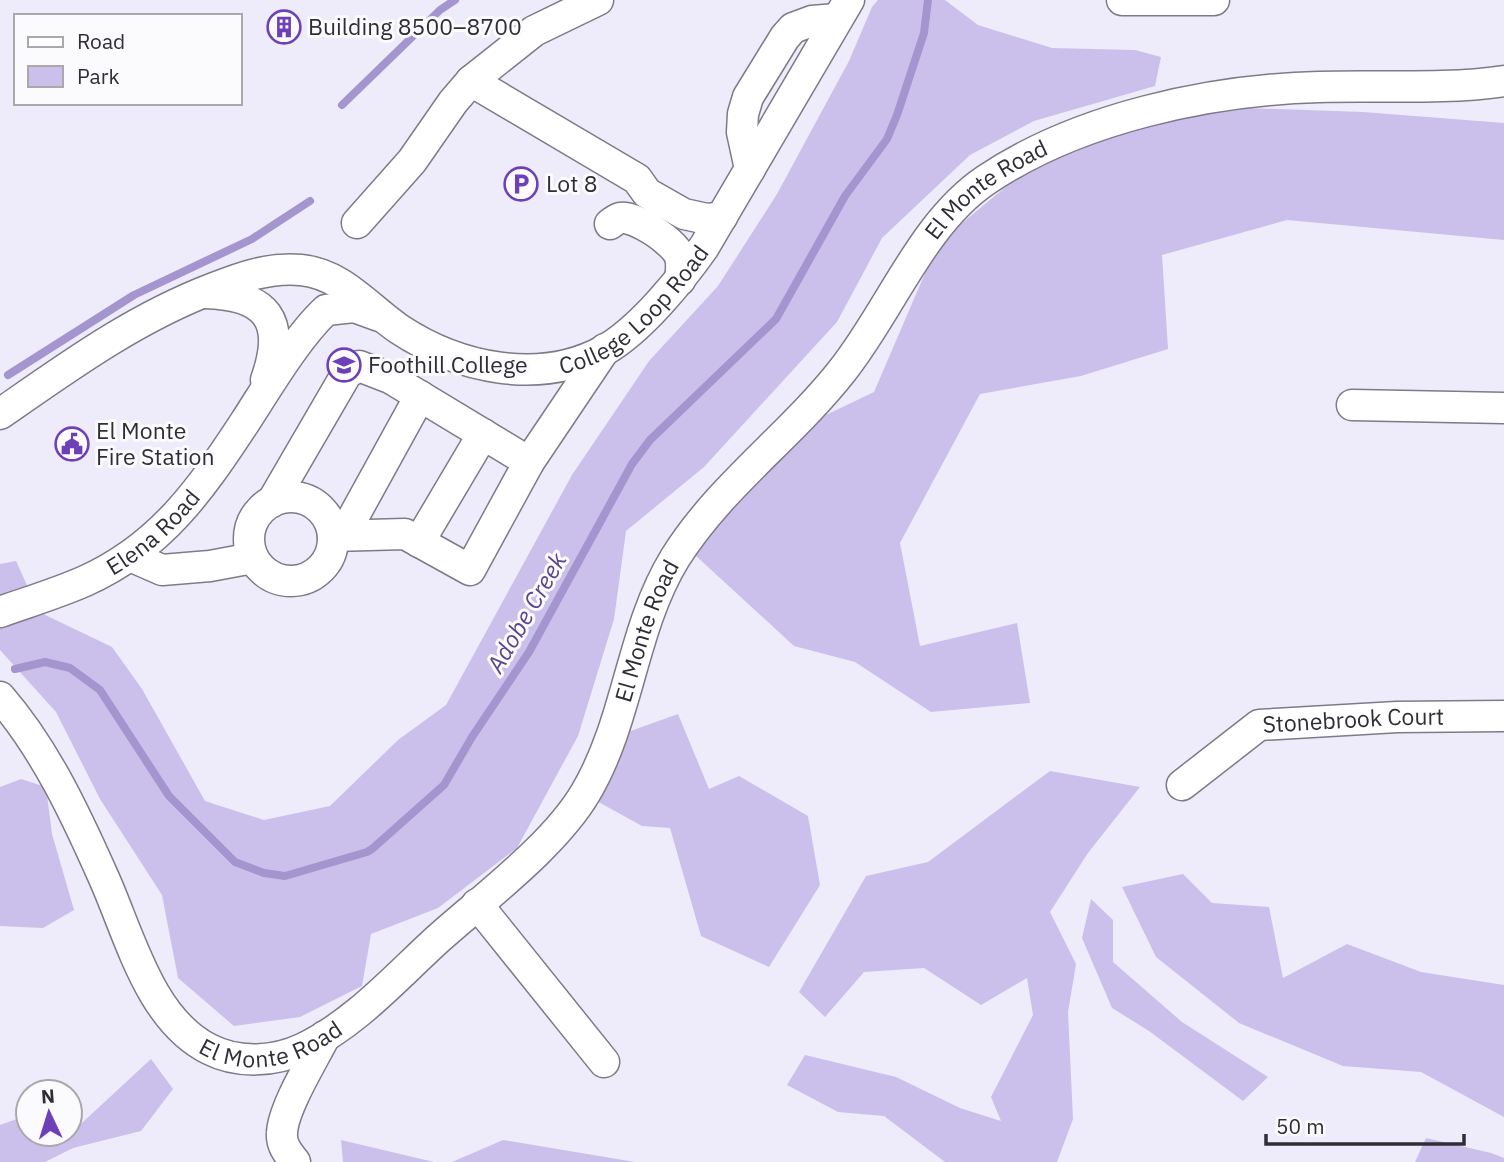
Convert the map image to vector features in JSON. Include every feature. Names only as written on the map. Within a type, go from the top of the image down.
[{"type":"street","points":[[357,223],[412,160],[471,81],[534,31],[598,0]]},
{"type":"street","points":[[1122,0],[1214,0]]},
{"type":"street","name":"College Loop Road","points":[[0,414],[128,328],[201,293],[252,274],[275,269],[302,270],[328,276],[415,339],[449,355],[485,365],[526,370],[583,360],[605,349],[645,317],[680,280],[722,217],[843,9]]},
{"type":"street","name":"El Monte Road","points":[[0,679],[5,702],[30,733],[48,764],[104,878],[156,998],[171,1019],[208,1049],[232,1058],[258,1060],[303,1049],[345,1023],[562,826],[585,794],[603,758],[653,600],[672,563],[696,526],[840,374],[869,335],[933,231],[956,205],[983,181],[1021,159],[1065,139],[1161,107],[1209,96],[1312,87],[1465,86],[1504,80]]},
{"type":"street","points":[[471,81],[637,179],[647,194],[684,214],[707,219],[722,217]]},
{"type":"street","name":"El Monte Road","points":[[1465,86],[1504,93]]},
{"type":"street","points":[[610,224],[621,218],[632,219],[661,235],[673,245],[680,257],[680,280]]},
{"type":"street","name":"Elena Road","points":[[201,293],[243,297],[259,306],[269,319],[275,354],[260,397]]},
{"type":"street","name":"Elena Road","points":[[0,612],[86,580],[130,556],[178,515],[209,475],[260,397],[326,310],[354,307],[370,311],[386,320]]},
{"type":"street","points":[[339,535],[405,534],[470,570],[529,462],[605,349]]},
{"type":"street","points":[[272,502],[347,373],[359,366],[390,378],[529,462]]},
{"type":"street","points":[[339,535],[310,502],[298,498],[284,498],[261,509],[253,520],[249,546],[253,558],[262,570],[274,578],[302,580],[316,573],[326,563],[339,535],[420,396]]},
{"type":"street","points":[[1352,405],[1504,408]]},
{"type":"street","points":[[419,542],[483,434]]},
{"type":"street","points":[[130,556],[162,570],[210,566],[253,558]]},
{"type":"street","name":"Stonebrook Court","points":[[1182,785],[1259,725],[1397,717],[1504,716]]},
{"type":"street","points":[[477,904],[604,1062]]},
{"type":"street","points":[[295,1162],[284,1148],[282,1133],[286,1117],[324,1036]]},
{"type":"green space","points":[[878,0],[945,0],[978,25],[1052,48],[1135,50],[1161,57],[1155,86],[1034,121],[970,155],[882,238],[837,322],[704,467],[626,531],[614,619],[578,736],[517,848],[438,908],[371,934],[362,986],[300,1017],[234,1026],[178,978],[162,895],[100,799],[56,712],[0,650],[0,564],[16,561],[39,612],[112,647],[142,689],[205,801],[264,820],[330,806],[398,740],[446,705],[572,475],[649,361],[718,286],[777,194],[849,61],[872,7]]},
{"type":"green space","points":[[1217,107],[1363,112],[1504,123],[1504,240],[1287,220],[1162,255],[1168,349],[1081,376],[980,394],[900,543],[920,646],[1017,623],[1030,703],[931,712],[855,662],[794,646],[695,555],[759,447],[874,392],[938,243],[1048,152]]},
{"type":"green space","points":[[678,714],[709,789],[739,776],[808,816],[820,885],[769,967],[701,936],[670,828],[642,826],[593,799],[611,738]]},
{"type":"green space","points":[[1050,771],[1140,787],[1088,853],[1050,912],[1076,964],[1068,1012],[1073,1119],[1057,1162],[945,1162],[884,1116],[838,1112],[787,1085],[805,1055],[896,1077],[960,1108],[1001,1121],[991,1097],[1033,1015],[1027,978],[981,1005],[924,968],[864,972],[825,1017],[799,992],[866,876],[928,862]]},
{"type":"green space","points":[[21,779],[46,787],[52,834],[74,910],[43,928],[0,926],[0,787]]},
{"type":"green space","points":[[1183,874],[1212,903],[1269,907],[1283,978],[1347,944],[1421,972],[1504,985],[1504,1117],[1421,1072],[1343,1066],[1239,1023],[1156,957],[1122,887]]},
{"type":"green space","points":[[1091,899],[1113,920],[1113,962],[1182,1022],[1268,1077],[1243,1101],[1149,1031],[1112,1008],[1082,938]]},
{"type":"green space","points":[[151,1059],[173,1089],[141,1131],[84,1145],[84,1121]]},
{"type":"green space","points":[[14,1120],[14,1148],[73,1148],[45,1162],[0,1162],[0,1125]]},
{"type":"green space","points":[[1426,1138],[1491,1153],[1504,1158],[1504,1162],[1415,1162]]},
{"type":"green space","points":[[341,1140],[434,1162],[343,1162]]},
{"type":"green space","points":[[503,1140],[629,1161],[636,1162],[452,1162]]},
{"type":"waterway","points":[[342,105],[440,10],[455,0]]},
{"type":"waterway","name":"Adobe Creek","points":[[15,669],[45,662],[70,668],[100,690],[169,796],[235,862],[264,873],[285,876],[372,849],[444,785],[472,737],[529,652],[632,464],[650,440],[776,319],[845,196],[887,139],[924,33],[928,0]]},
{"type":"waterway","points":[[8,375],[134,295],[252,239],[310,201]]},
{"type":"place","name":"Building 8500–8700","points":[[284,27]]},
{"type":"place","name":"Lot 8","points":[[521,184]]},
{"type":"place","name":"Foothill College","points":[[344,365]]},
{"type":"place","name":"El Monte Fire Station","points":[[72,444]]}]
